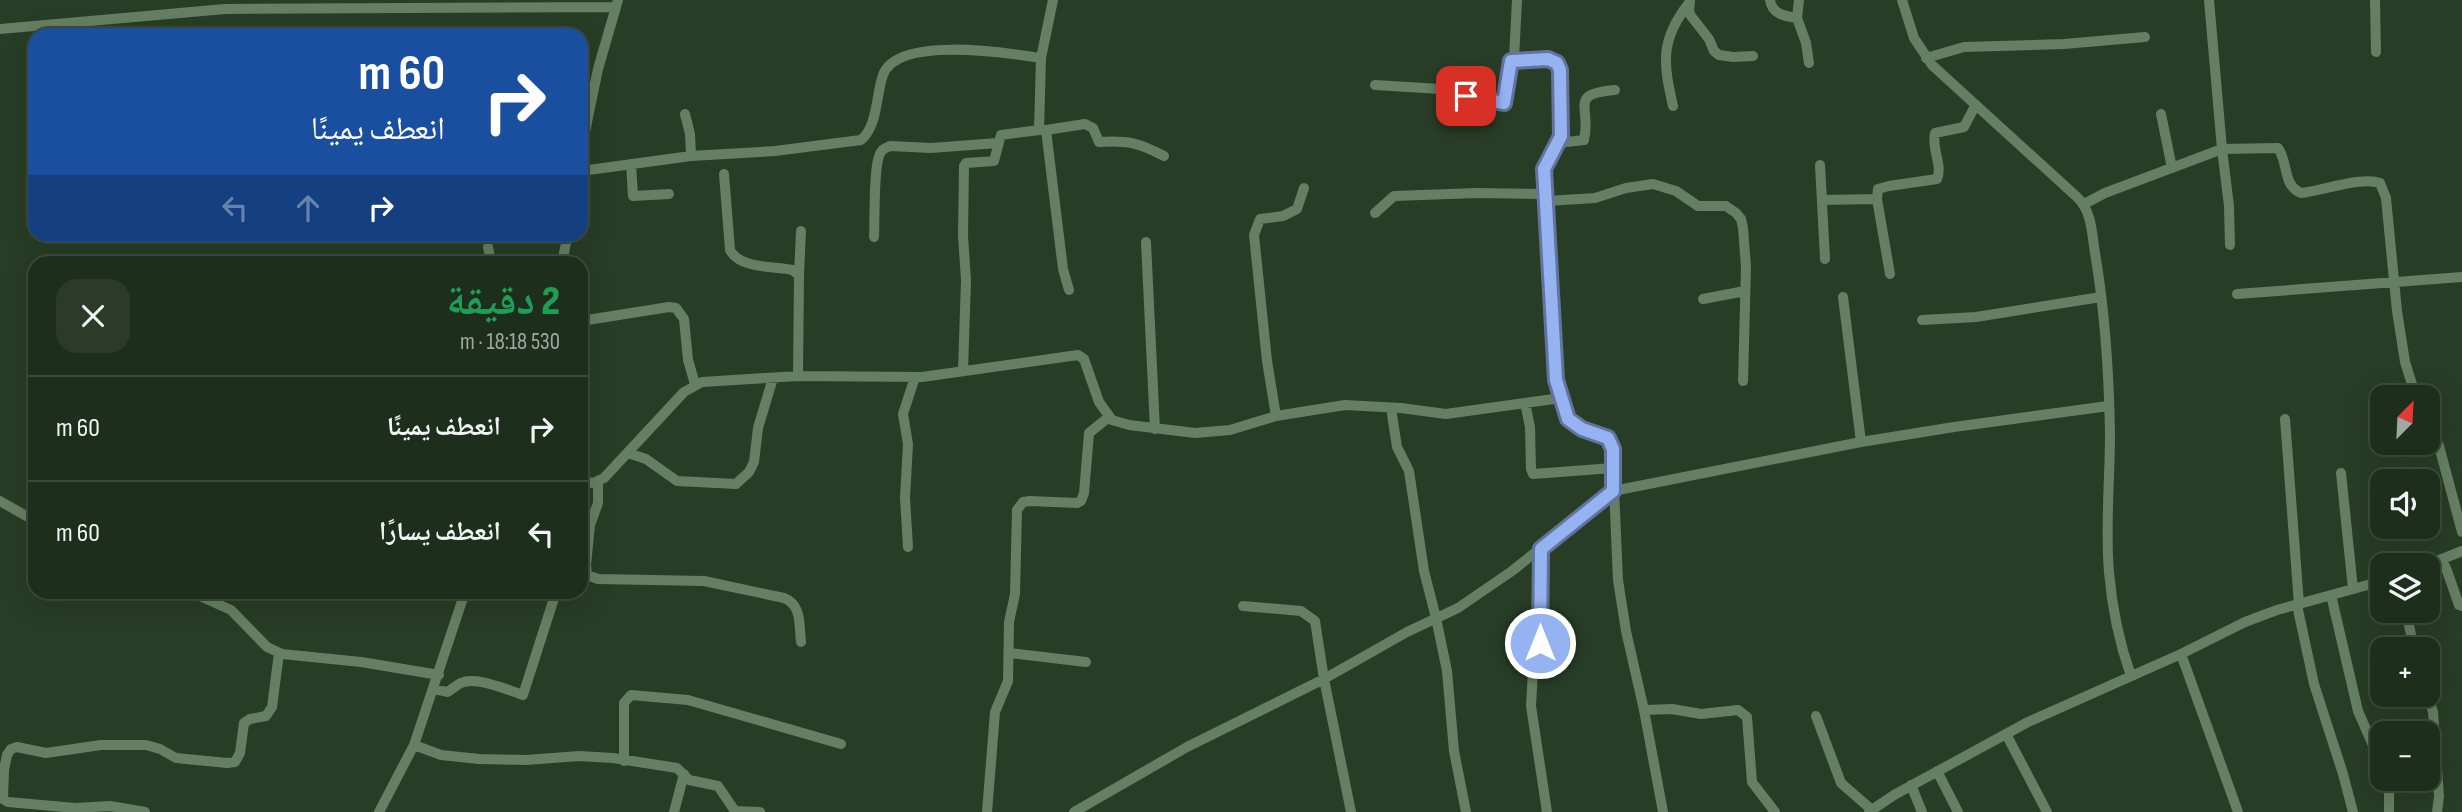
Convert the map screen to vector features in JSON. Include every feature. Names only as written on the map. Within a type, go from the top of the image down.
[{"type":"street","points":[[1053,0],[1041,58],[1042,130],[1063,269],[1069,290]]},
{"type":"street","points":[[1375,85],[1440,89],[1504,103],[1509,66],[1514,59],[1517,0]]},
{"type":"street","points":[[1770,0],[1774,11],[1797,18]]},
{"type":"street","points":[[1798,0],[1797,18],[1809,63]]},
{"type":"street","points":[[1902,0],[1914,38],[1926,58],[1973,109],[2086,209],[2101,297],[2108,406],[2109,574],[2120,643],[2131,676]]},
{"type":"street","points":[[2209,0],[2229,206],[2230,245]]},
{"type":"street","points":[[2375,0],[2376,52]]},
{"type":"street","points":[[1690,1],[1689,11],[1709,39],[1714,51],[1719,55],[1753,55]]},
{"type":"street","points":[[1673,106],[1665,72],[1665,49],[1679,15],[1690,1]]},
{"type":"street","points":[[0,29],[225,4],[617,4],[588,113]]},
{"type":"street","points":[[1926,58],[1964,47],[2064,44],[2145,37]]},
{"type":"street","points":[[588,170],[691,156],[775,151],[861,140],[869,130],[884,72],[895,59],[935,50],[964,50],[1041,58]]},
{"type":"street","points":[[1514,59],[1548,59],[1557,63],[1560,70],[1562,113],[1558,143],[1544,169],[1556,380],[1568,419],[1575,426],[1603,435],[1612,443],[1618,580],[1663,812]]},
{"type":"street","points":[[1558,143],[1584,139],[1584,105],[1587,97],[1593,92],[1615,90]]},
{"type":"street","points":[[1890,274],[1877,199],[1880,187],[1937,179],[1940,170],[1934,140],[1936,133],[1964,127],[1973,109]]},
{"type":"street","points":[[685,114],[690,134],[691,156]]},
{"type":"street","points":[[2161,114],[2172,168]]},
{"type":"street","points":[[963,370],[966,163],[992,162],[1001,135],[1069,125],[1089,125],[1099,142],[1121,140],[1138,143],[1164,156]]},
{"type":"street","points":[[874,237],[876,172],[878,156],[884,149],[890,146],[932,148],[998,143]]},
{"type":"street","points":[[2086,209],[2105,193],[2222,149],[2278,148],[2292,188],[2301,193],[2361,182],[2380,183],[2386,198],[2405,362],[2412,385]]},
{"type":"street","points":[[631,164],[633,195],[669,194]]},
{"type":"street","points":[[1820,165],[1825,259]]},
{"type":"street","points":[[724,174],[730,250],[733,256],[744,262],[792,270],[799,275]]},
{"type":"street","points":[[1375,213],[1394,196],[1477,193],[1595,198],[1626,188],[1653,184],[1676,191],[1698,206],[1731,208],[1741,219],[1743,228],[1743,381]]},
{"type":"street","points":[[1276,416],[1267,361],[1254,235],[1260,219],[1283,216],[1297,209],[1304,188]]},
{"type":"street","points":[[1822,200],[1877,199]]},
{"type":"street","points":[[798,376],[801,231]]},
{"type":"street","points":[[1146,243],[1155,429]]},
{"type":"street","points":[[488,247],[490,256]]},
{"type":"street","points":[[2236,294],[2462,276]]},
{"type":"street","points":[[1703,299],[1745,291]]},
{"type":"street","points":[[1843,297],[1861,442]]},
{"type":"street","points":[[1922,320],[1976,317],[2101,297]]},
{"type":"street","points":[[588,320],[676,308],[684,319],[688,360],[695,384]]},
{"type":"street","points":[[588,544],[590,526],[598,503],[598,482],[684,392],[695,384],[798,376],[915,377],[1078,355],[1084,359],[1091,383],[1109,417],[1118,422],[1155,429],[1195,433],[1216,433],[1276,416],[1345,405],[1446,414],[1560,398]]},
{"type":"street","points":[[908,547],[905,498],[908,444],[903,414],[915,377]]},
{"type":"street","points":[[628,453],[646,459],[677,481],[736,484],[749,472],[754,462],[758,428],[773,378]]},
{"type":"street","points":[[1525,403],[1530,428],[1531,469],[1534,474],[1613,468]]},
{"type":"street","points":[[1074,812],[1187,747],[1324,679],[1482,593],[1613,491],[1861,442],[2108,406]]},
{"type":"street","points":[[1391,408],[1396,447],[1409,471],[1423,571],[1447,671],[1454,751],[1466,812]]},
{"type":"street","points":[[987,812],[995,712],[1008,681],[1009,622],[1015,594],[1017,510],[1023,502],[1030,501],[1081,501],[1089,433],[1109,417]]},
{"type":"street","points":[[2285,419],[2298,604],[2314,684],[2353,812]]},
{"type":"street","points":[[2440,450],[2462,532]]},
{"type":"street","points":[[2341,472],[2353,589]]},
{"type":"street","points":[[588,481],[598,482]]},
{"type":"street","points":[[0,501],[28,516]]},
{"type":"street","points":[[1541,549],[1541,635],[1533,670],[1531,706],[1547,812]]},
{"type":"street","points":[[2440,560],[2462,551]]},
{"type":"street","points":[[2443,559],[2462,606]]},
{"type":"street","points":[[588,575],[598,579],[704,581],[784,598],[797,607],[801,642]]},
{"type":"street","points":[[1816,716],[1841,783],[1870,811],[1911,785],[2006,734],[2258,617],[2370,584]]},
{"type":"street","points":[[2331,595],[2358,711],[2370,738]]},
{"type":"street","points":[[207,599],[231,610],[261,642],[279,653],[361,662],[439,675]]},
{"type":"street","points":[[379,812],[414,745],[463,599]]},
{"type":"street","points":[[434,689],[447,692],[465,681],[496,686],[523,695],[554,599]]},
{"type":"street","points":[[1243,606],[1301,611],[1309,614],[1315,621],[1351,812]]},
{"type":"street","points":[[145,812],[110,806],[75,808],[8,803],[2,791],[7,755],[11,749],[17,747],[46,752],[101,746],[146,745],[160,748],[176,758],[235,762],[240,752],[244,723],[267,716],[272,707],[279,653]]},
{"type":"street","points":[[1010,653],[1086,662]]},
{"type":"street","points":[[2180,654],[2238,812]]},
{"type":"street","points":[[624,761],[624,703],[631,695],[688,700],[841,744]]},
{"type":"street","points":[[2431,707],[2439,796],[2437,812]]},
{"type":"street","points":[[1644,710],[1672,709],[1701,714],[1738,710],[1743,712],[1747,717],[1752,782],[1775,812]]},
{"type":"street","points":[[2006,734],[2047,812]]},
{"type":"street","points":[[414,745],[441,755],[479,759],[526,760],[579,756],[677,768],[692,780],[718,786],[735,811],[760,812]]},
{"type":"street","points":[[1937,771],[1958,812]]},
{"type":"street","points":[[674,812],[684,774]]},
{"type":"street","points":[[1911,785],[1923,812]]},
{"type":"street","points":[[2389,791],[2389,812]]},
{"type":"route","points":[[1466,96],[1504,103],[1509,66],[1514,59],[1553,60],[1560,70],[1561,136],[1544,169],[1556,380],[1568,419],[1575,426],[1608,438],[1613,449],[1613,491],[1541,549],[1540,643]]}]
